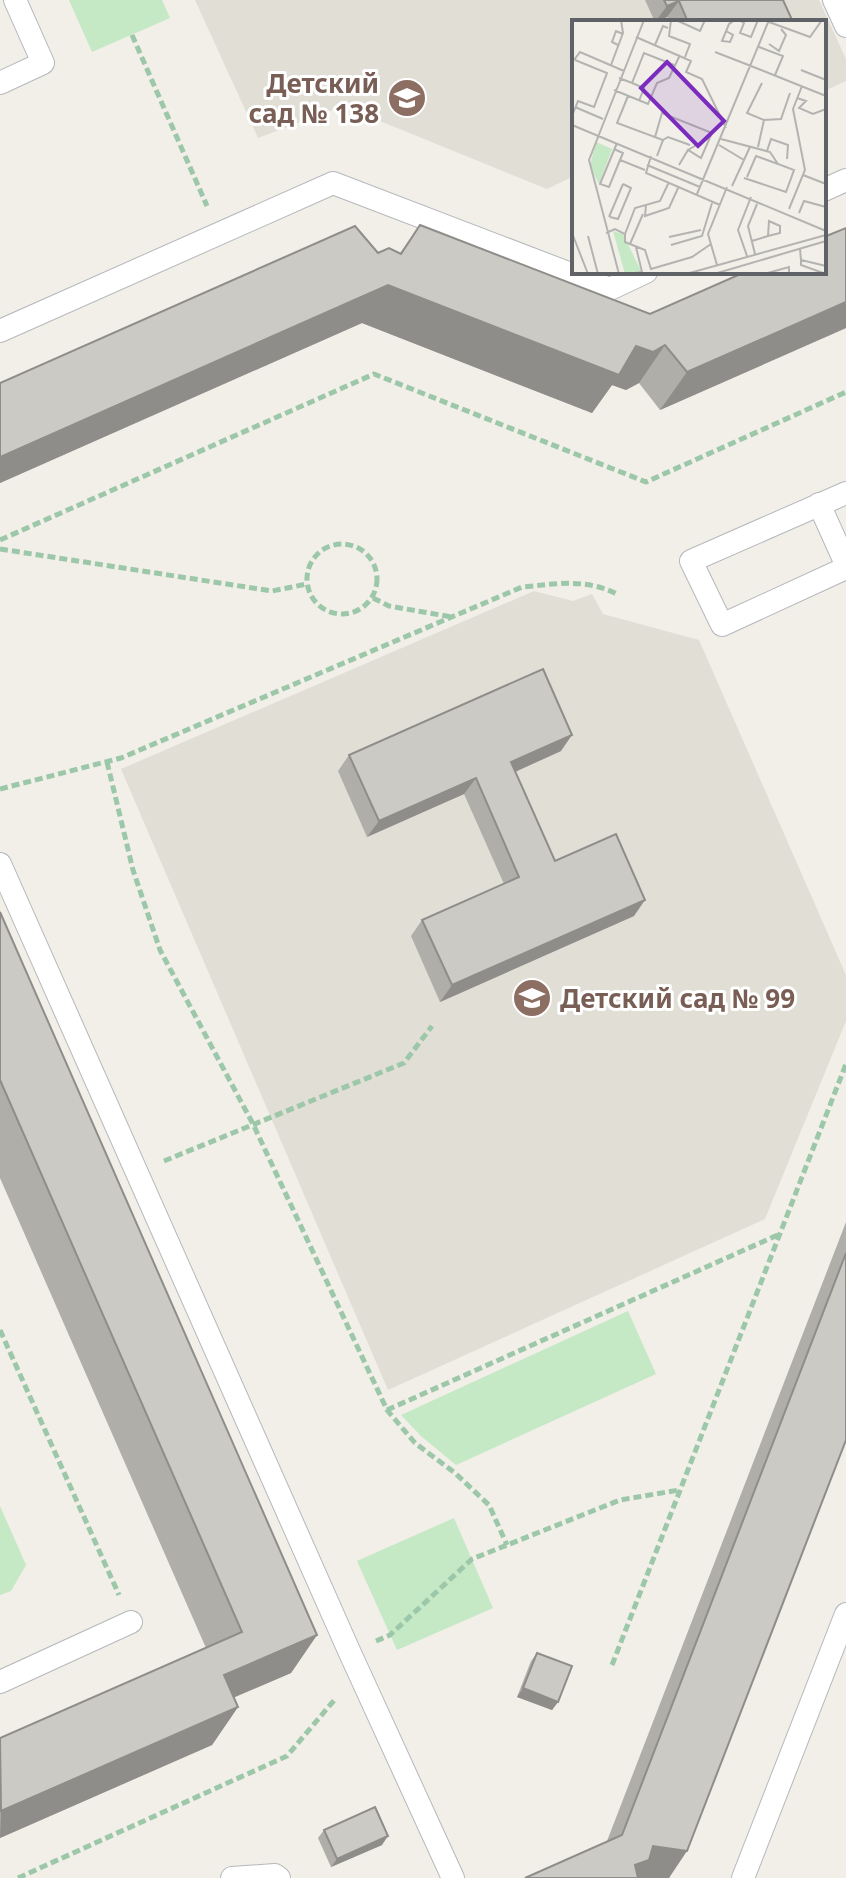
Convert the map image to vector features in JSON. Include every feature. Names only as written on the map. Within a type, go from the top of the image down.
[{"type":"lane","points":[[0,83],[43,63],[15,0]]},
{"type":"lane","points":[[834,0],[846,26]]},
{"type":"lane","points":[[826,189],[846,180]]},
{"type":"lane","points":[[0,331],[333,183],[610,289],[642,274]]},
{"type":"lane","points":[[819,504],[846,566],[722,625],[691,561],[819,504],[846,493]]},
{"type":"lane","points":[[0,864],[354,1663],[453,1878]]},
{"type":"lane","points":[[0,1682],[131,1622]]},
{"type":"lane","points":[[743,1878],[844,1626]]},
{"type":"lane","points":[[232,1878],[275,1875],[279,1878]]},
{"type":"path","points":[[132,35],[219,234]]},
{"type":"path","points":[[0,540],[374,374],[646,482],[846,392]]},
{"type":"path","points":[[332,544],[350,544],[365,551],[375,565],[378,582],[373,598],[360,610],[344,614],[327,611],[314,600],[307,584],[309,567],[318,553],[332,544]]},
{"type":"path","points":[[0,549],[272,591],[307,584]]},
{"type":"path","points":[[0,789],[107,762],[522,587],[565,583],[598,585],[617,594]]},
{"type":"path","points":[[373,598],[389,606],[452,617]]},
{"type":"path","points":[[107,762],[133,870],[160,950],[253,1124],[387,1410],[415,1443],[455,1473],[489,1505],[507,1545]]},
{"type":"path","points":[[137,1172],[404,1063],[432,1026]]},
{"type":"path","points":[[612,1665],[846,1064]]},
{"type":"path","points":[[387,1410],[780,1234]]},
{"type":"path","points":[[0,1330],[131,1622]]},
{"type":"path","points":[[18,1878],[287,1756],[354,1663],[390,1635],[472,1559],[620,1500],[680,1490]]},
{"type":"shaded area","name":"Детский сад № 138","points":[[195,0],[819,0],[846,59],[846,81],[826,90],[826,20],[572,20],[572,177],[547,189],[343,106],[258,138]]},
{"type":"shaded area","name":"Детский сад № 99","points":[[534,591],[573,601],[592,594],[603,614],[699,640],[846,975],[846,1021],[765,1219],[388,1390],[121,769]]},
{"type":"green space","points":[[69,0],[162,0],[170,18],[92,52]]},
{"type":"green space","points":[[628,1311],[656,1374],[456,1465],[401,1415]]},
{"type":"green space","points":[[0,1506],[26,1565],[11,1591],[0,1595]]},
{"type":"green space","points":[[454,1518],[493,1608],[397,1650],[357,1561]]},
{"type":"building","points":[[664,0],[783,0],[792,20],[687,20],[679,1],[667,6]]},
{"type":"building","points":[[420,225],[650,314],[740,274],[826,274],[826,236],[846,228],[846,302],[687,372],[665,345],[653,352],[636,346],[619,375],[388,285],[0,457],[0,383],[355,226],[378,253],[389,248],[401,254]]},
{"type":"building","points":[[543,669],[572,735],[511,762],[555,861],[616,834],[645,900],[452,985],[422,920],[519,877],[476,778],[379,821],[349,755]]},
{"type":"building","points":[[0,912],[317,1635],[224,1675],[238,1707],[1,1811],[0,1738],[242,1632],[0,1080]]},
{"type":"building","points":[[846,1253],[846,1440],[687,1851],[653,1846],[649,1860],[635,1865],[638,1878],[525,1878],[622,1835]]},
{"type":"building","points":[[537,1653],[572,1666],[558,1702],[523,1688]]},
{"type":"building","points":[[375,1807],[388,1836],[337,1859],[324,1830]]},
{"type":"place","name":"Детский сад № 138","points":[[407,98]]},
{"type":"place","name":"Детский сад № 99","points":[[532,998]]}]
